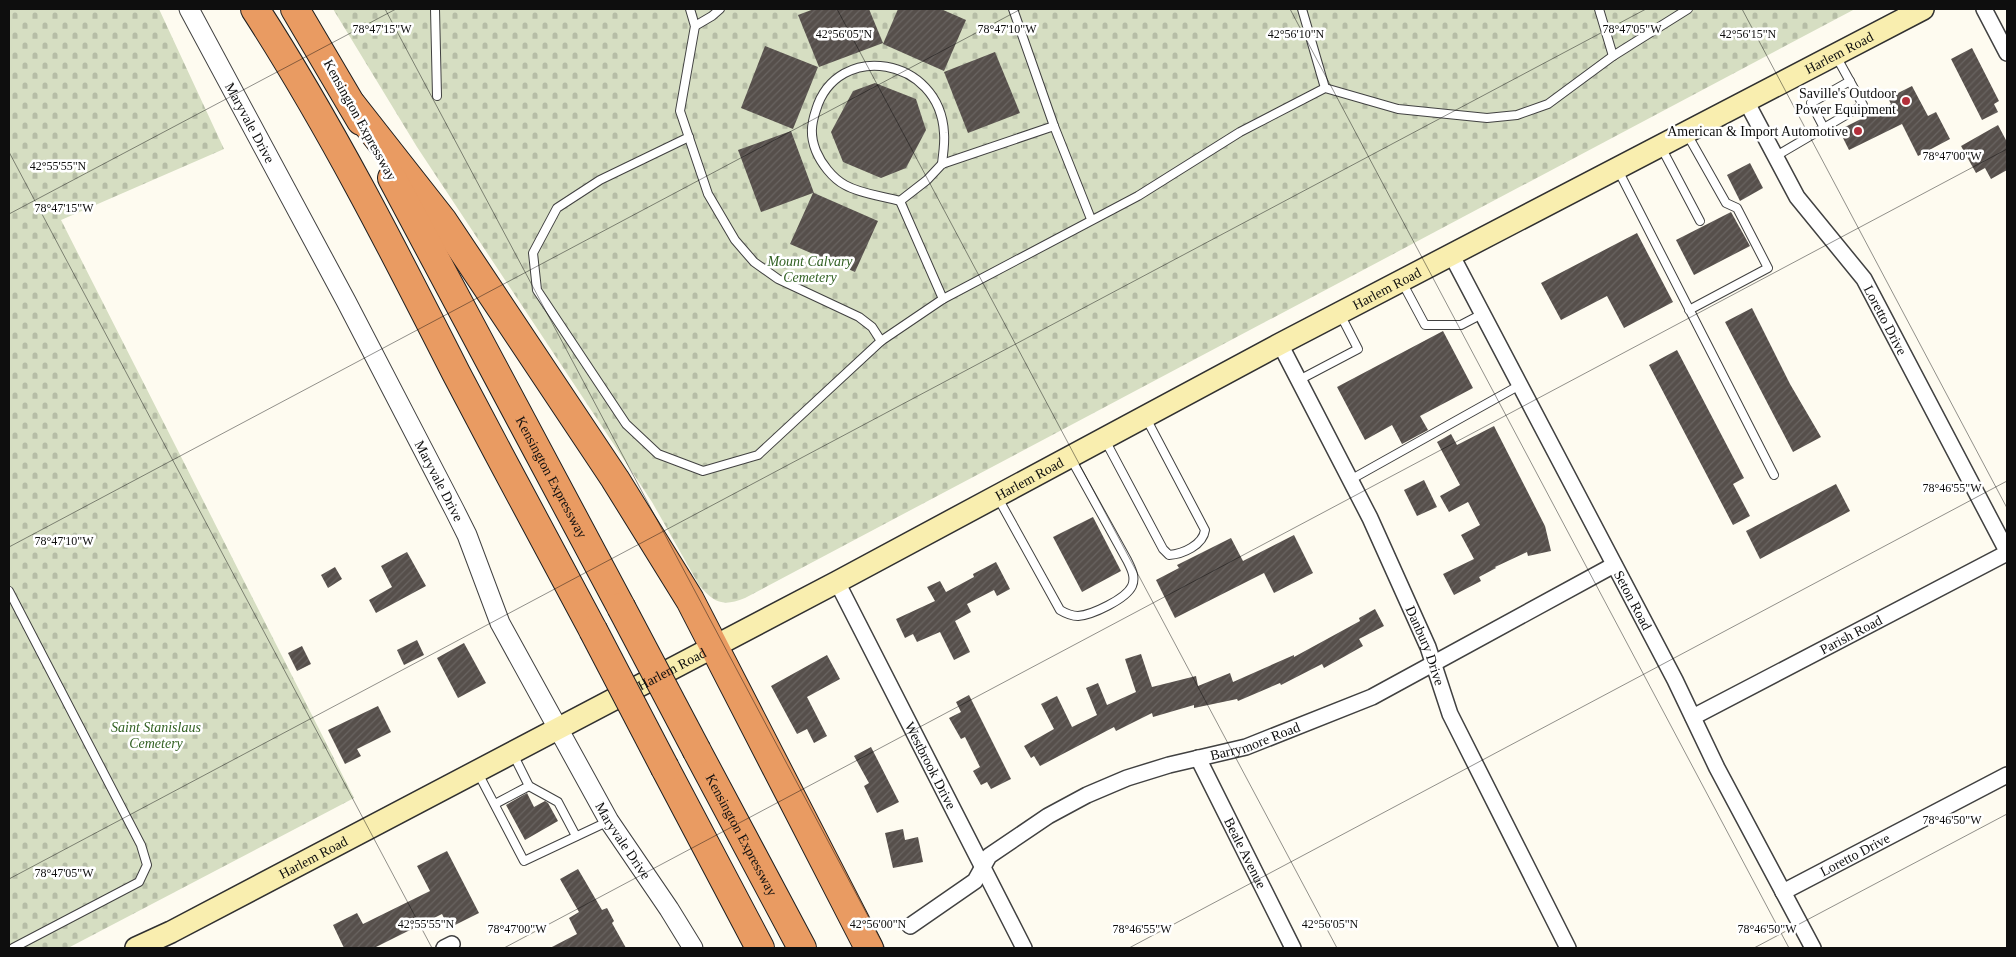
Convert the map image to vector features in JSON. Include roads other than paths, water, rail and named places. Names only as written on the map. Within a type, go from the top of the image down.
[{"type":"highway","points":[[255,9],[288,59],[373,212],[760,948]]},
{"type":"highway","name":"Kensington Expressway","points":[[296,9],[352,105],[802,948]]},
{"type":"highway","points":[[352,105],[442,221],[615,479],[690,600],[869,948]]},
{"type":"main road","name":"Harlem Road","points":[[136,948],[512,753],[837,582],[1280,344],[1922,9]]},
{"type":"street","name":"Maryvale Drive","points":[[189,9],[346,300],[467,535],[500,624],[609,821],[693,948]]},
{"type":"street","points":[[1984,9],[2007,53]]},
{"type":"street","name":"Loretto Drive","points":[[1746,100],[1797,196],[1864,279],[2007,552]]},
{"type":"street","name":"Seton Road","points":[[1451,254],[1693,717],[1717,768],[1813,948]]},
{"type":"street","name":"Danbury Drive","points":[[1280,344],[1370,518],[1428,647],[1450,714],[1568,948]]},
{"type":"street","name":"Parish Road","points":[[1693,717],[2007,552]]},
{"type":"street","name":"Barrymore Road","points":[[910,926],[975,880],[989,856],[1048,816],[1087,795],[1127,778],[1246,747],[1354,704],[1434,663],[1614,565]]},
{"type":"street","name":"Westbrook Drive","points":[[837,582],[1024,948]]},
{"type":"street","name":"Beale Avenue","points":[[1198,758],[1294,948]]},
{"type":"street","name":"Loretto Drive","points":[[1783,892],[2007,775]]},
{"type":"lane","points":[[435,9],[437,96]]},
{"type":"lane","points":[[690,9],[695,26],[680,111],[708,194],[735,240],[754,262],[778,279],[859,317],[872,327],[881,340]]},
{"type":"lane","points":[[695,26],[720,9]]},
{"type":"lane","points":[[1013,9],[1054,126],[1091,219]]},
{"type":"lane","points":[[1302,9],[1325,88]]},
{"type":"lane","points":[[1599,9],[1613,56]]},
{"type":"lane","points":[[689,137],[600,180],[558,208],[533,253],[537,290],[626,424],[658,454],[702,471],[758,455],[881,340],[943,299],[1091,219],[1138,196],[1240,132],[1325,88],[1398,109],[1487,118],[1517,115],[1548,104],[1613,56],[1688,9]]},
{"type":"lane","points":[[1776,156],[1863,105],[1835,54]]},
{"type":"lane","points":[[900,201],[843,184],[820,160],[813,144],[811,128],[819,99],[829,84],[845,73],[867,66],[898,68],[920,82],[926,87],[936,102],[944,132],[942,164]]},
{"type":"lane","points":[[1824,128],[1811,103],[1850,81]]},
{"type":"lane","points":[[900,201],[927,180],[942,164],[1054,126]]},
{"type":"lane","points":[[1686,132],[1726,204],[1737,208],[1768,268],[1689,310]]},
{"type":"lane","points":[[1660,146],[1700,221]]},
{"type":"lane","points":[[1617,168],[1774,475]]},
{"type":"lane","points":[[900,201],[943,299]]},
{"type":"lane","points":[[1402,280],[1425,325],[1461,325],[1482,314]]},
{"type":"lane","points":[[1299,380],[1358,349],[1340,313]]},
{"type":"lane","points":[[1350,480],[1520,385]]},
{"type":"lane","points":[[1104,438],[1163,549],[1169,555],[1176,554],[1201,541],[1205,530],[1145,416]]},
{"type":"lane","points":[[997,496],[1060,610],[1067,614],[1079,616],[1117,601],[1133,585],[1134,575],[1070,457]]},
{"type":"lane","points":[[9,591],[141,845],[147,865],[139,882],[13,948]]},
{"type":"lane","points":[[512,753],[529,786],[558,802],[576,836]]},
{"type":"lane","points":[[477,771],[524,861],[609,821]]},
{"type":"lane","points":[[494,804],[529,786]]},
{"type":"place","name":"Saville's Outdoor Power Equipment","points":[[1906,101]]},
{"type":"place","name":"American & Import Automotive","points":[[1858,131]]},
{"type":"park label","name":"Mount Calvary Cemetery","points":[[810,270]]},
{"type":"park label","name":"Saint Stanislaus Cemetery","points":[[156,736]]}]
